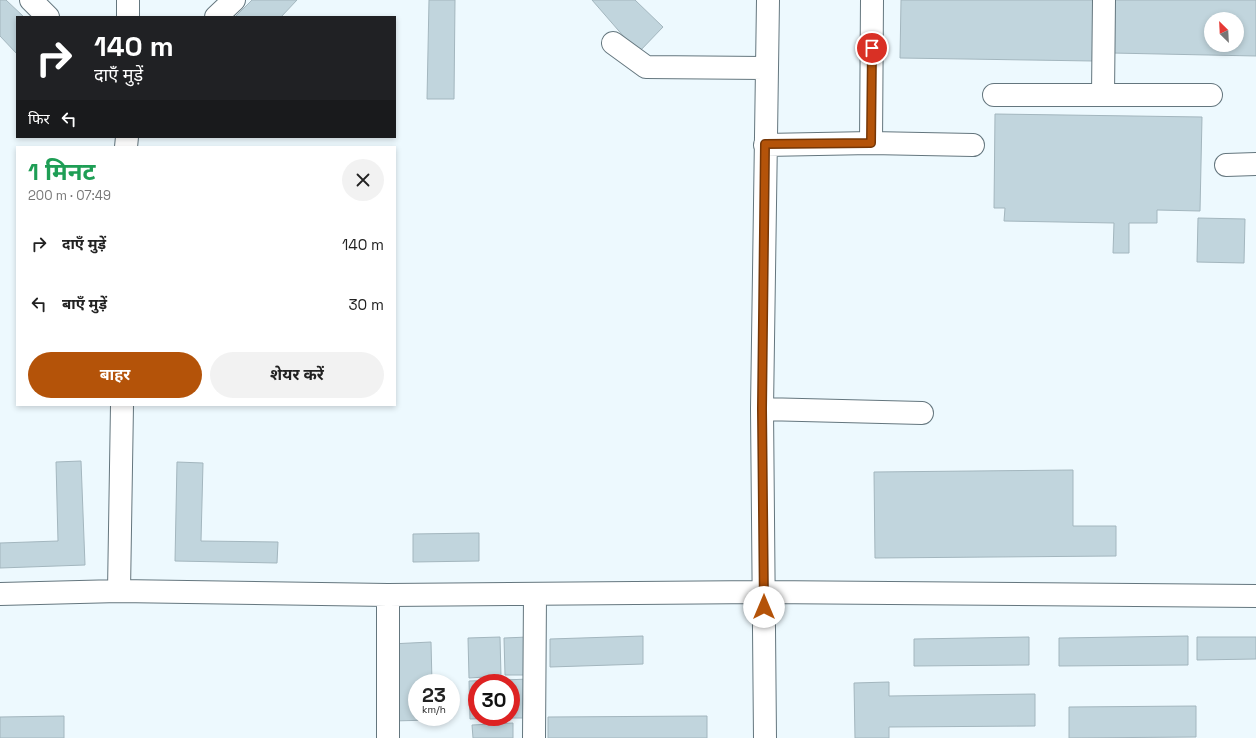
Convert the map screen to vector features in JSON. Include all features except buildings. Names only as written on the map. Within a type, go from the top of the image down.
[{"type":"street","points":[[31,0],[47,16]]},
{"type":"street","points":[[128,0],[128,16]]},
{"type":"street","points":[[217,16],[234,0]]},
{"type":"street","points":[[765,738],[762,409],[768,0]]},
{"type":"street","points":[[871,143],[872,0]]},
{"type":"street","points":[[1103,94],[1104,0]]},
{"type":"street","points":[[613,43],[646,67],[766,68]]},
{"type":"street","points":[[994,95],[1211,95]]},
{"type":"street","points":[[765,144],[871,143],[973,145]]},
{"type":"street","points":[[1226,165],[1256,164]]},
{"type":"street","points":[[119,590],[122,406]]},
{"type":"street","points":[[762,409],[922,413]]},
{"type":"street","points":[[0,594],[119,590],[388,595],[763,592],[1256,596]]},
{"type":"street","points":[[534,738],[535,594]]},
{"type":"street","points":[[388,595],[388,738]]},
{"type":"route","points":[[764,607],[762,409],[765,144],[871,143],[872,48]]}]
